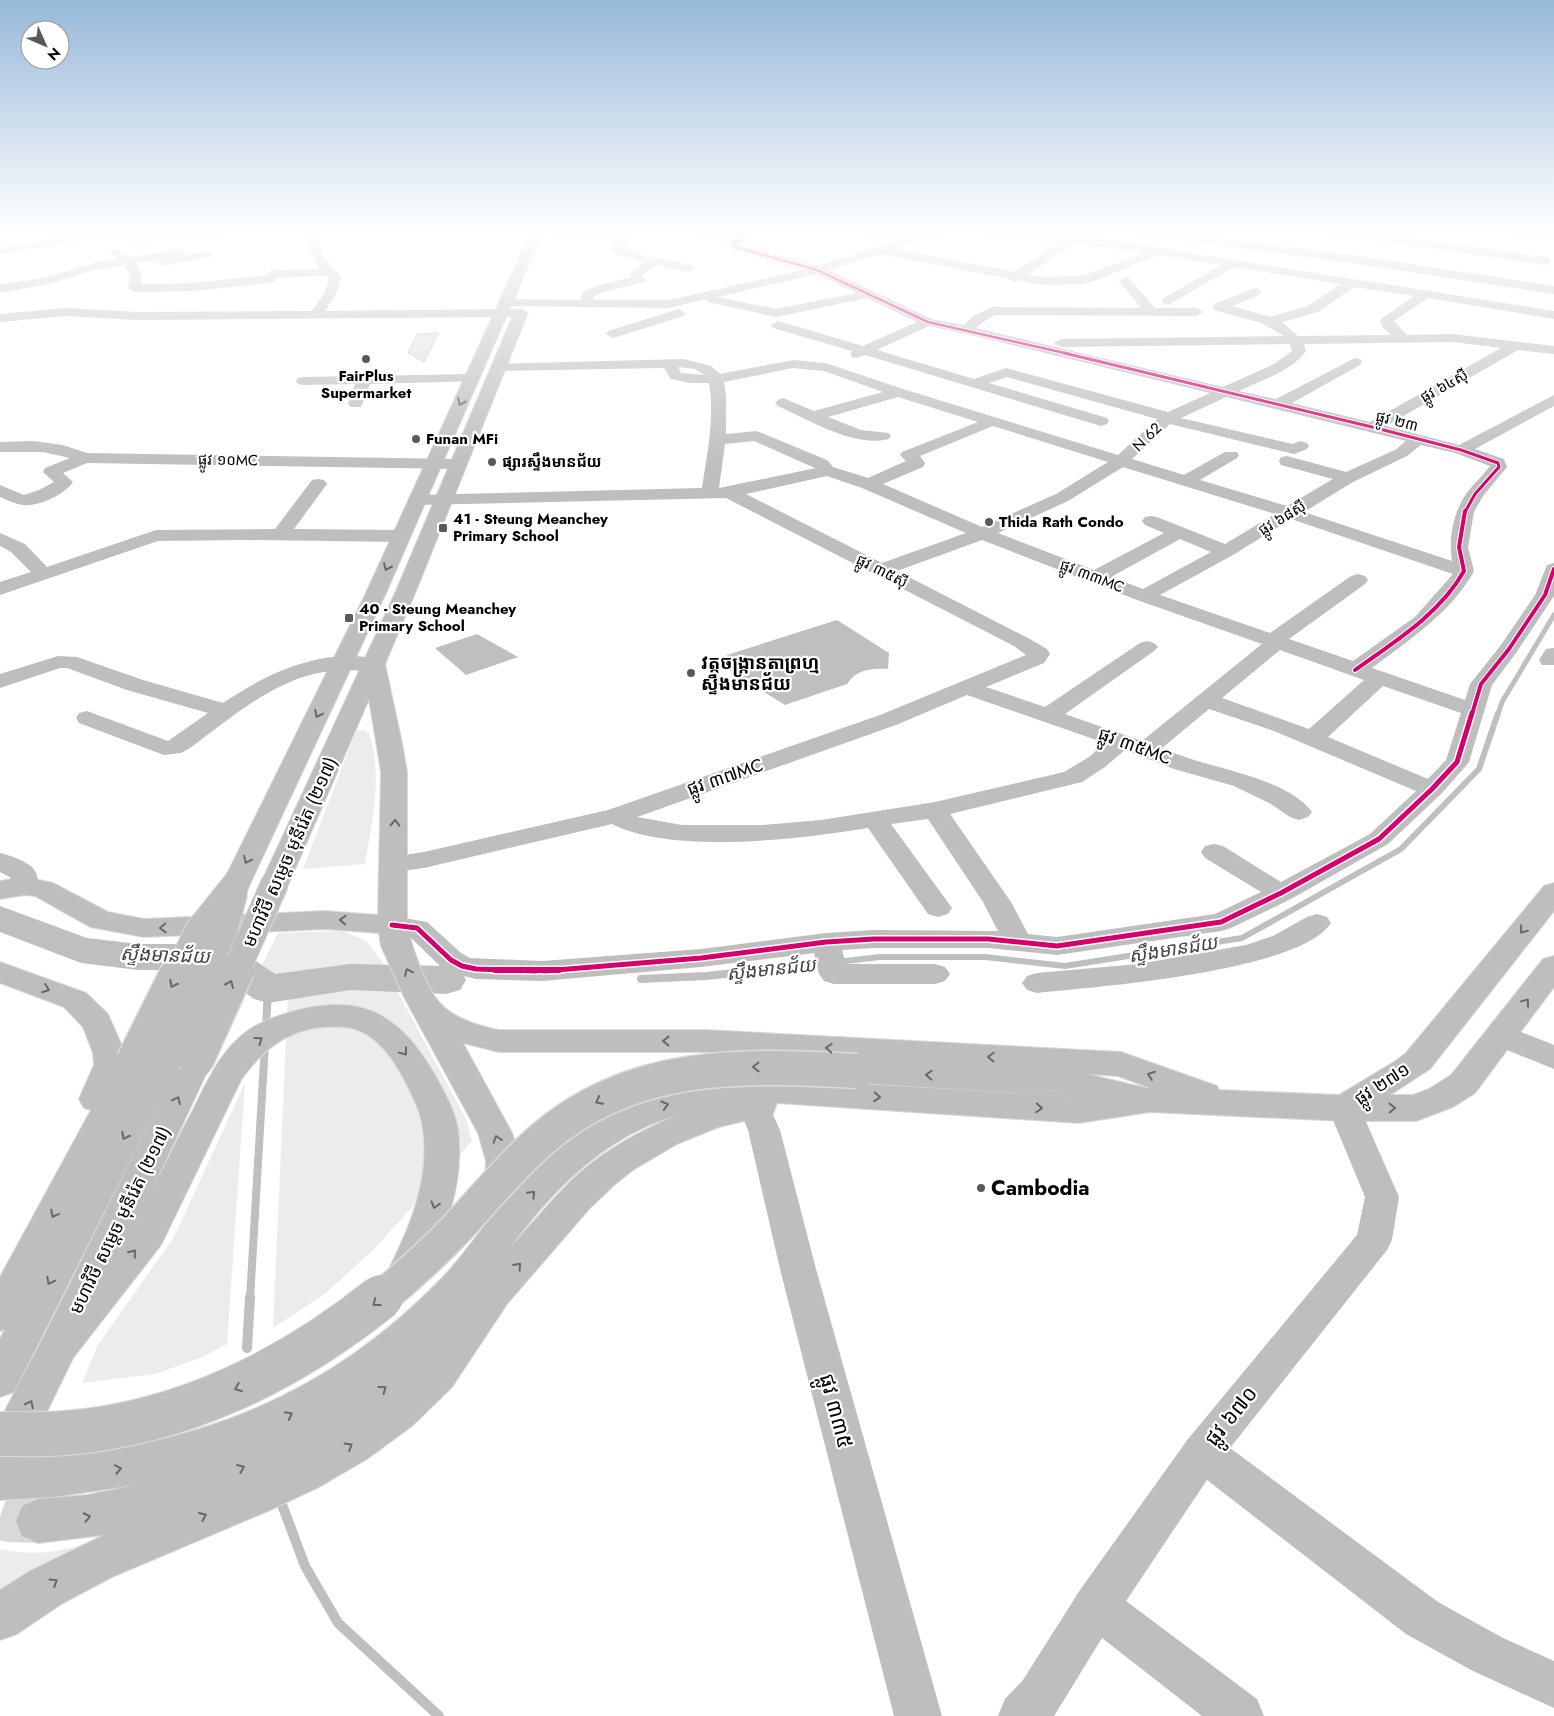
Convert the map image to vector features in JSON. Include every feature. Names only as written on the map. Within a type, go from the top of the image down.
[{"type":"main road","name":"មហាវិថី សម្តេច មុនីរ៉េត (២១៧)","points":[[0,1463],[59,1346],[180,1065],[275,883],[374,664],[498,367],[512,310]]},
{"type":"main road","name":"មហាវិថី សម្តេច មុនីរ៉េត (២១៧)","points":[[0,1314],[76,1173],[180,1065],[224,930],[236,884],[342,665],[471,378],[512,310]]},
{"type":"main road","points":[[0,1479],[72,1476],[115,1470],[204,1448],[250,1433],[289,1416],[325,1395],[367,1368],[402,1341],[433,1311],[475,1290],[504,1184],[504,1161],[495,1133],[424,1004],[394,936],[396,801],[394,772],[374,664]]},
{"type":"main road","points":[[16,888],[43,890],[100,920],[144,928],[325,920],[394,936]]},
{"type":"main road","name":"ផ្លូវ ២៧១","points":[[1344,1108],[1418,1061],[1554,892]]},
{"type":"main road","name":"ផ្លូវ ២៧១","points":[[1344,1108],[1416,1108],[1442,1098],[1463,1084],[1554,966]]},
{"type":"main road","points":[[0,972],[75,1000],[97,1022],[109,1052],[110,1065],[91,1112],[76,1173]]},
{"type":"main road","points":[[424,1004],[448,1026],[468,1035],[499,1041],[705,1041],[1121,1064],[1230,1104]]},
{"type":"main road","points":[[0,1379],[180,1065],[240,1057],[257,1040],[279,1027],[303,1019],[326,1016],[362,1019],[378,1026],[395,1041],[412,1063],[438,1116],[441,1135],[440,1183],[424,1238],[401,1283]]},
{"type":"main road","points":[[0,1434],[28,1435],[89,1430],[165,1414],[206,1401],[254,1381],[316,1347],[401,1283],[449,1236],[531,1148],[566,1120],[622,1090],[647,1081],[684,1073],[762,1066],[843,1082],[1079,1110],[1150,1100],[1344,1108]]},
{"type":"main road","points":[[0,1617],[64,1576],[269,1488],[318,1464],[361,1439],[397,1413],[439,1373],[475,1290],[526,1200],[575,1152],[631,1118],[663,1106],[697,1097],[732,1092],[774,1091],[843,1082]]},
{"type":"main road","points":[[38,1521],[69,1521],[138,1506],[198,1487],[301,1442],[357,1408],[419,1362],[475,1290],[613,1166],[650,1142],[720,1113],[754,1106],[843,1082]]},
{"type":"street","points":[[239,315],[244,310]]},
{"type":"street","points":[[315,315],[319,310]]},
{"type":"street","points":[[0,318],[65,312],[115,316],[315,315],[454,310]]},
{"type":"street","points":[[605,310],[616,336],[661,364]]},
{"type":"street","points":[[616,336],[688,310]]},
{"type":"street","points":[[766,310],[776,312],[786,310]]},
{"type":"street","points":[[903,310],[928,322],[1025,344],[1297,345],[1403,338],[1453,338],[1553,348]]},
{"type":"street","points":[[1231,310],[1272,321],[1297,345],[1317,354]]},
{"type":"street","points":[[1272,321],[1308,310]]},
{"type":"street","points":[[1402,310],[1387,320],[1388,325],[1403,338]]},
{"type":"street","points":[[1453,338],[1483,310]]},
{"type":"street","points":[[1525,310],[1554,315]]},
{"type":"street","points":[[967,330],[978,319],[994,311],[1197,312]]},
{"type":"street","points":[[826,367],[928,322]]},
{"type":"street","points":[[792,330],[817,324]]},
{"type":"street","points":[[778,326],[1101,422]]},
{"type":"street","name":"ផ្លូវ ២៣","points":[[1025,344],[1372,427],[1461,450],[1498,463],[1499,467],[1475,494],[1465,512],[1459,547],[1464,571]]},
{"type":"street","name":"N 62","points":[[880,570],[984,534],[1040,510],[1122,460],[1168,418],[1279,367],[1295,356],[1297,345]]},
{"type":"street","name":"ផ្លូវ ៦៤ស៊ី","points":[[1372,427],[1516,345]]},
{"type":"street","points":[[555,366],[589,352]]},
{"type":"street","points":[[1277,405],[1355,364],[1335,358]]},
{"type":"street","points":[[498,367],[684,363],[711,372],[716,379],[719,406],[717,440],[718,493]]},
{"type":"street","points":[[716,379],[793,364],[826,367],[898,392],[1290,513],[1464,571],[1459,580],[1422,621],[1355,670]]},
{"type":"street","points":[[973,384],[1002,373],[1008,373],[1168,418],[1294,449],[1301,446]]},
{"type":"street","points":[[302,381],[471,378]]},
{"type":"street","points":[[356,404],[364,380]]},
{"type":"street","points":[[813,416],[898,392]]},
{"type":"street","points":[[1461,450],[1554,400]]},
{"type":"street","points":[[783,403],[858,435],[883,436]]},
{"type":"street","points":[[868,484],[917,463],[908,456],[993,421]]},
{"type":"street","name":"ផ្លូវ ៣៣MC","points":[[717,440],[756,436],[821,464],[827,471],[868,484],[984,534],[1144,596],[1473,710]]},
{"type":"street","name":"ផ្លូវ ៦៨ស៊ី","points":[[1144,596],[1226,551],[1348,478],[1401,453],[1418,439]]},
{"type":"street","name":"ផ្លូវ ១០MC","points":[[0,447],[38,446],[65,449],[85,458],[458,464]]},
{"type":"street","points":[[1186,481],[1231,455]]},
{"type":"street","points":[[0,490],[22,500],[60,488],[64,482],[51,472],[85,458]]},
{"type":"street","points":[[1349,460],[1373,467]]},
{"type":"street","points":[[1287,461],[1348,478]]},
{"type":"street","points":[[417,500],[718,493],[827,471]]},
{"type":"street","points":[[280,535],[318,484]]},
{"type":"street","name":"ផ្លូវ ៣៥ស៊ី","points":[[718,493],[739,497],[1036,650]]},
{"type":"street","points":[[1150,522],[1226,551]]},
{"type":"street","points":[[1096,577],[1179,532]]},
{"type":"street","points":[[0,589],[156,536],[401,536]]},
{"type":"street","points":[[0,539],[18,548],[44,574]]},
{"type":"street","points":[[1037,982],[1127,956],[1221,922],[1281,893],[1379,839],[1432,789],[1457,762],[1481,684],[1549,596],[1554,569]]},
{"type":"street","points":[[1145,750],[1274,642],[1358,580]]},
{"type":"street","points":[[1048,715],[1147,647]]},
{"type":"street","name":"ផ្លូវ ៣៧MC","points":[[394,864],[424,860],[614,816],[888,720],[1036,658],[1039,654],[1036,650]]},
{"type":"street","points":[[0,681],[58,662],[69,662],[226,711]]},
{"type":"street","points":[[87,718],[164,748],[172,748],[182,743],[226,711],[286,676],[325,665],[374,664]]},
{"type":"street","points":[[1314,738],[1379,678]]},
{"type":"street","name":"ផ្លូវ ៣៥MC","points":[[966,687],[1122,741],[1182,764],[1243,781],[1267,792],[1299,812]]},
{"type":"street","points":[[1205,700],[1314,738],[1432,789]]},
{"type":"street","points":[[614,816],[633,825],[682,833],[764,833],[821,828],[934,810],[1073,777],[1097,762],[1122,741]]},
{"type":"street","points":[[934,810],[997,902],[1018,942]]},
{"type":"street","points":[[875,820],[938,908]]},
{"type":"street","points":[[1214,852],[1281,893]]},
{"type":"street","points":[[0,861],[23,874],[16,888]]},
{"type":"street","points":[[394,936],[411,926],[417,928],[451,960],[462,966],[476,969],[542,971],[701,958],[828,954],[874,939],[988,939],[1127,956],[1249,954],[1284,943],[1317,923]]},
{"type":"street","points":[[828,954],[834,974],[935,974]]},
{"type":"street","points":[[1501,1035],[1554,1058]]},
{"type":"street","name":"ផ្លូវ ៣៣៥","points":[[754,1106],[764,1130],[800,1279],[918,1716]]},
{"type":"street","name":"ផ្លូវ ៦៧០","points":[[1022,1716],[1040,1697],[1096,1606],[1202,1452],[1374,1240],[1382,1197],[1344,1108]]},
{"type":"street","points":[[1202,1452],[1422,1618],[1487,1654],[1554,1685]]},
{"type":"street","points":[[1096,1606],[1240,1716]]},
{"type":"shaded area","points":[[837,620],[889,653],[888,669],[865,670],[855,675],[847,684],[785,705],[729,670],[727,655]]},
{"type":"shaded area","points":[[477,634],[518,657],[466,675],[435,648]]},
{"type":"shaded area","points":[[364,730],[369,734],[373,749],[376,782],[373,816],[365,864],[303,869],[356,731]]},
{"type":"shaded area","points":[[343,931],[366,941],[386,967],[352,966],[276,977],[261,967],[278,933]]},
{"type":"shaded area","points":[[357,984],[394,985],[466,1119],[472,1141],[375,1248],[326,1293],[273,1328],[288,992]]},
{"type":"shaded area","points":[[245,1083],[227,1344],[203,1357],[155,1374],[82,1383],[98,1345],[174,1237]]},
{"type":"shaded area","points":[[85,1544],[55,1558],[0,1593],[0,1549],[34,1553],[63,1550]]},
{"type":"building","points":[[439,333],[424,362],[408,353],[417,334]]},
{"type":"waterway","name":"ស្ទឹងមានជ័យ","points":[[1498,714],[1502,702],[1554,615]]},
{"type":"waterway","name":"ស្ទឹងមានជ័យ","points":[[837,962],[880,957],[985,957],[1065,966],[1242,938],[1401,849],[1479,769],[1498,713]]},
{"type":"waterway","name":"ស្ទឹងមានជ័យ","points":[[0,918],[81,950],[138,957],[223,957],[268,989],[350,977],[446,980]]},
{"type":"waterway","name":"ស្ទឹងមានជ័យ","points":[[753,971],[825,963]]},
{"type":"waterway","name":"ស្ទឹងមានជ័យ","points":[[641,979],[706,976],[765,970]]},
{"type":"waterway","points":[[266,1027],[268,989]]},
{"type":"waterway","points":[[250,1299],[265,1044]]},
{"type":"waterway","points":[[247,1348],[250,1297]]},
{"type":"waterway","points":[[281,1502],[305,1566],[338,1623],[439,1716]]},
{"type":"tunnel","points":[[0,1517],[9,1520],[38,1521]]},
{"type":"cycle path","points":[[903,310],[928,322],[1372,427],[1461,450],[1498,463],[1499,467],[1475,494],[1465,512],[1459,547],[1464,571],[1459,580],[1422,621],[1355,670]]},
{"type":"cycle path","points":[[392,925],[417,928],[451,960],[462,966],[476,969],[542,971],[701,958],[826,942],[874,939],[988,939],[1057,946],[1221,922],[1281,893],[1379,839],[1432,789],[1457,762],[1481,684],[1509,649],[1545,595],[1554,569]]},
{"type":"place","name":"FairPlus Supermarket","points":[[366,359]]},
{"type":"place","name":"Funan MFi","points":[[416,439]]},
{"type":"place","name":"ផ្សារស្ទឹងមានជ័យ","points":[[492,462]]},
{"type":"place","name":"Thida Rath Condo","points":[[989,522]]},
{"type":"place","name":"41 - Steung Meanchey Primary School","points":[[443,528]]},
{"type":"place","name":"40 - Steung Meanchey Primary School","points":[[349,618]]},
{"type":"place","name":"វត្តចង្ក្រានតាព្រហ្ម ស្ទឹងមានជ័យ","points":[[691,673]]},
{"type":"place","name":"Cambodia","points":[[981,1188]]}]
